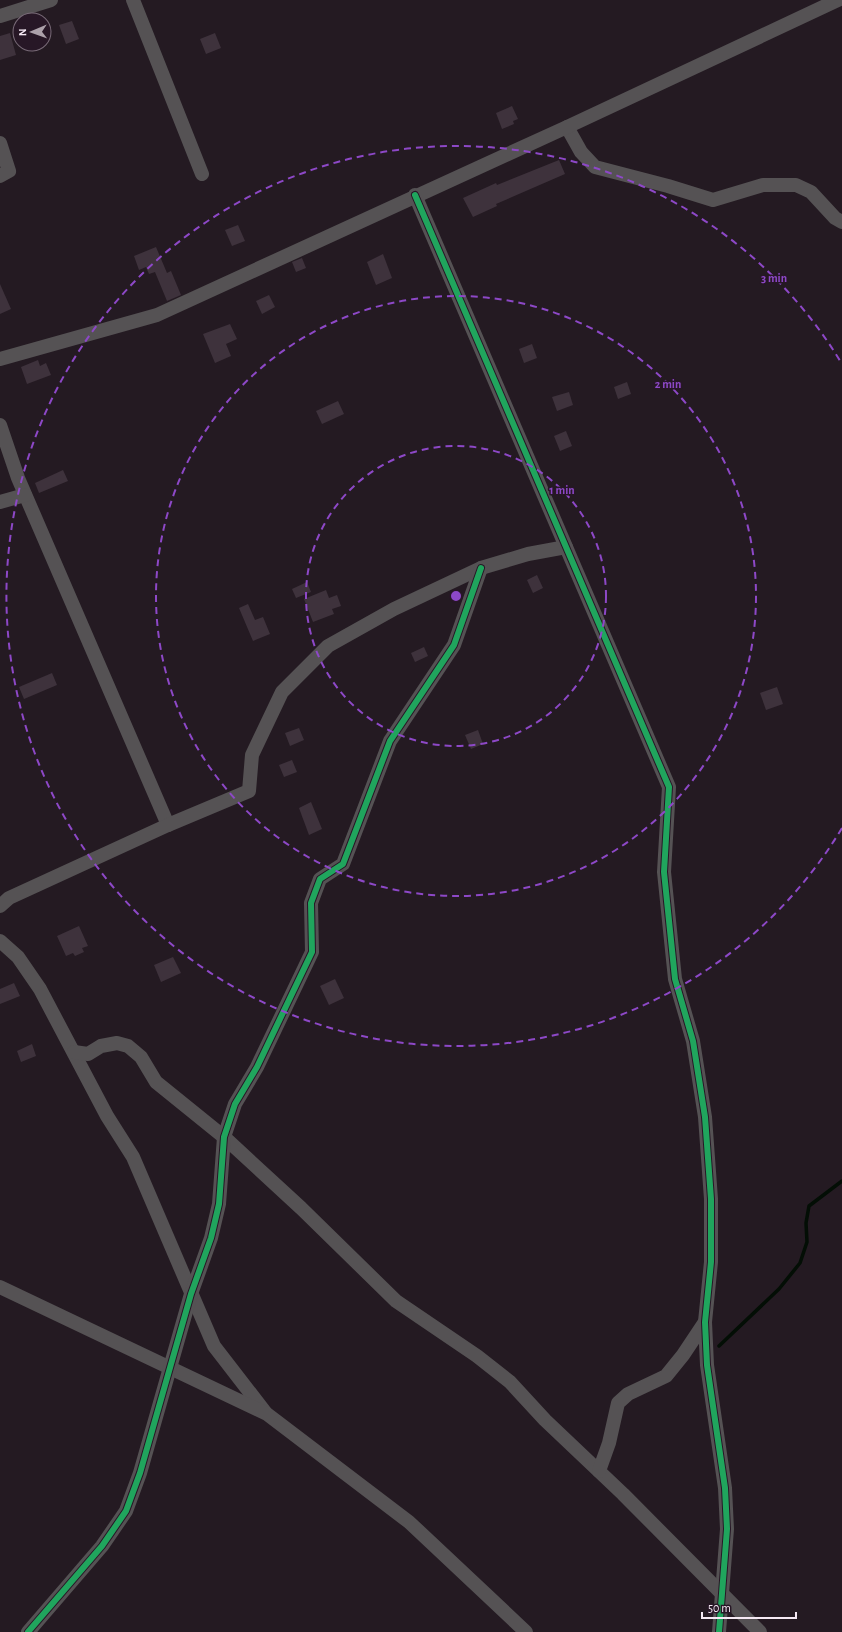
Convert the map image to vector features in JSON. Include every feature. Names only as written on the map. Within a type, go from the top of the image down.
[{"type":"street","points":[[0,16],[51,0]]},
{"type":"street","points":[[133,0],[202,174]]},
{"type":"street","points":[[0,359],[157,315],[567,127],[838,0]]},
{"type":"street","points":[[567,127],[581,152],[595,167],[668,186],[713,200],[763,185],[796,185],[811,192],[835,218],[842,222]]},
{"type":"street","points":[[0,143],[9,171],[0,176]]},
{"type":"street","points":[[415,196],[669,787],[664,872],[675,979],[693,1040],[706,1125],[711,1199],[711,1246],[706,1322],[707,1365],[725,1488],[727,1529],[719,1632]]},
{"type":"street","points":[[0,425],[25,495],[168,825]]},
{"type":"street","points":[[0,502],[25,495]]},
{"type":"street","points":[[0,906],[9,898],[168,825],[249,791],[252,756],[282,692],[328,646],[394,609],[481,568],[528,554],[566,547]]},
{"type":"street","points":[[28,1632],[102,1546],[126,1511],[140,1473],[191,1294],[211,1238],[219,1204],[224,1137],[235,1104],[257,1066],[312,952],[311,903],[320,879],[343,864],[390,741],[454,645],[481,568]]},
{"type":"street","points":[[0,942],[18,957],[40,988],[107,1116],[133,1157],[214,1346],[267,1414]]},
{"type":"street","points":[[74,1052],[88,1054],[101,1046],[117,1043],[128,1046],[141,1057],[156,1082],[224,1137],[301,1208],[396,1301],[477,1356],[510,1382],[545,1420],[599,1471],[760,1632]]},
{"type":"street","points":[[0,1287],[267,1414],[409,1522],[526,1632]]},
{"type":"street","points":[[599,1471],[613,1430],[618,1403],[628,1394],[666,1376],[706,1322]]},
{"type":"building","points":[[72,21],[79,39],[66,44],[59,25]]},
{"type":"building","points":[[10,33],[12,40],[12,52],[15,52],[16,55],[0,60],[0,36]]},
{"type":"building","points":[[215,33],[221,48],[206,54],[200,39]]},
{"type":"building","points":[[512,106],[518,119],[513,121],[514,124],[502,129],[496,113]]},
{"type":"building","points":[[559,160],[565,174],[496,204],[497,206],[473,217],[463,198],[496,183],[497,185]]},
{"type":"building","points":[[238,225],[245,241],[232,246],[225,230]]},
{"type":"building","points":[[156,247],[167,273],[171,271],[181,295],[167,301],[155,272],[149,274],[146,267],[139,270],[134,256]]},
{"type":"building","points":[[383,254],[392,278],[376,285],[367,262]]},
{"type":"building","points":[[302,258],[306,268],[296,272],[292,262]]},
{"type":"building","points":[[0,284],[11,309],[0,314]]},
{"type":"building","points":[[269,295],[275,307],[262,314],[256,301]]},
{"type":"building","points":[[230,324],[237,339],[226,344],[231,356],[215,363],[203,334]]},
{"type":"building","points":[[532,344],[537,358],[524,363],[519,349]]},
{"type":"building","points":[[38,360],[40,366],[46,363],[51,375],[27,384],[21,367]]},
{"type":"building","points":[[627,382],[631,394],[618,399],[614,387]]},
{"type":"building","points":[[569,392],[573,405],[557,411],[552,397]]},
{"type":"building","points":[[338,401],[344,414],[322,424],[316,411]]},
{"type":"building","points":[[566,431],[572,446],[560,451],[554,436]]},
{"type":"building","points":[[63,470],[68,481],[39,493],[35,483]]},
{"type":"building","points":[[537,575],[543,588],[533,593],[527,580]]},
{"type":"building","points":[[307,582],[311,592],[296,598],[292,589]]},
{"type":"building","points":[[326,590],[329,598],[337,595],[341,606],[332,609],[334,614],[313,622],[304,599]]},
{"type":"building","points":[[248,604],[255,620],[263,617],[270,634],[253,641],[239,608]]},
{"type":"building","points":[[424,647],[428,656],[415,662],[411,653]]},
{"type":"building","points":[[52,673],[57,685],[24,699],[19,687]]},
{"type":"building","points":[[777,687],[783,704],[766,710],[760,693]]},
{"type":"building","points":[[299,728],[304,740],[290,746],[285,733]]},
{"type":"building","points":[[478,730],[483,744],[471,749],[465,735]]},
{"type":"building","points":[[292,760],[297,772],[284,777],[279,765]]},
{"type":"building","points":[[311,802],[322,829],[309,835],[299,808]]},
{"type":"building","points":[[79,926],[88,946],[82,948],[84,952],[75,956],[73,953],[66,956],[57,936]]},
{"type":"building","points":[[173,957],[181,973],[161,982],[154,965]]},
{"type":"building","points":[[335,979],[344,998],[329,1005],[320,986]]},
{"type":"building","points":[[14,983],[20,996],[0,1004],[0,989]]},
{"type":"building","points":[[32,1044],[36,1056],[21,1062],[17,1051]]},
{"type":"waterway","points":[[719,1346],[779,1289],[800,1263],[807,1242],[806,1223],[809,1206],[842,1181]]},
{"type":"cycle path","points":[[415,195],[669,787],[664,872],[675,979],[693,1041],[705,1117],[711,1199],[711,1262],[705,1322],[707,1365],[725,1488],[727,1529],[719,1632]]},
{"type":"cycle path","points":[[28,1632],[102,1546],[126,1511],[140,1473],[191,1294],[211,1238],[219,1204],[224,1137],[235,1104],[257,1067],[312,952],[311,903],[320,879],[343,864],[390,741],[454,645],[481,568]]}]
